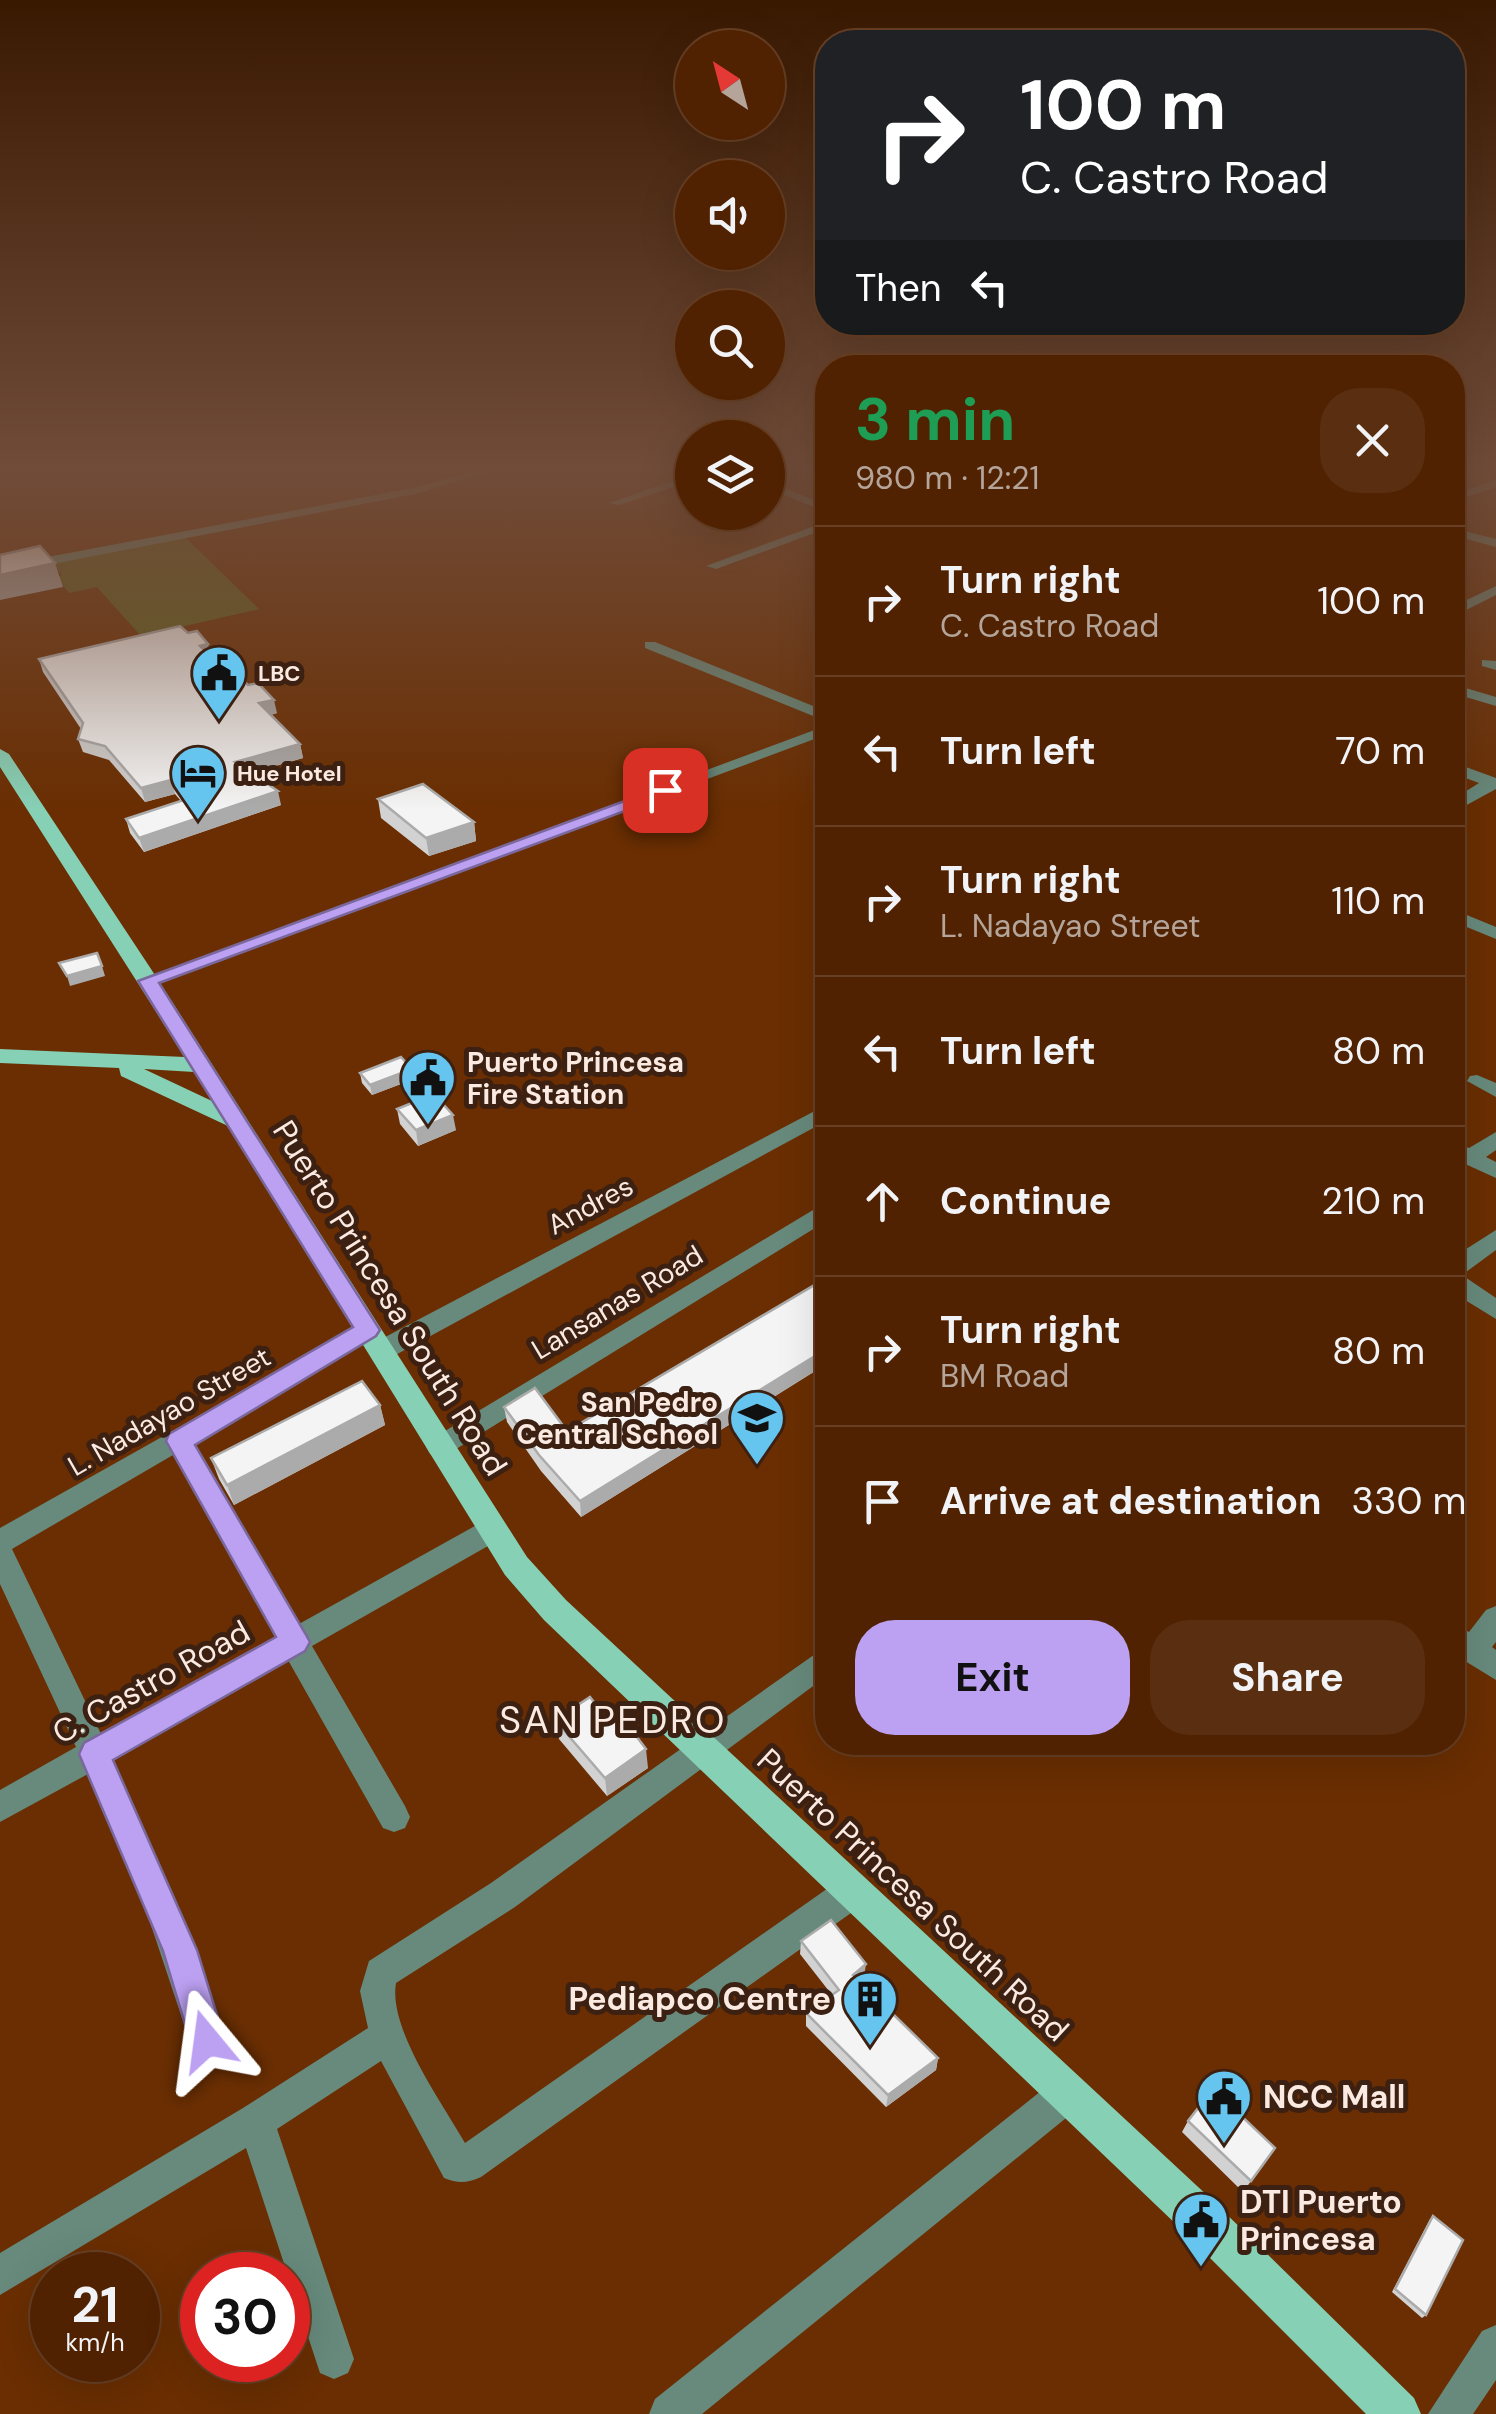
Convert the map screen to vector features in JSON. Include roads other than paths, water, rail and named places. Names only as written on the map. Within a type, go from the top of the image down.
[{"type":"main road","name":"Puerto Princesa South Road","points":[[0,754],[148,981],[492,1530],[555,1610],[1069,2092],[1398,2414]]},
{"type":"main road","points":[[0,1056],[200,1065]]},
{"type":"main road","points":[[100,1060],[233,1120]]},
{"type":"street","points":[[1465,606],[1496,590]]},
{"type":"street","points":[[650,645],[815,713]]},
{"type":"street","points":[[1465,692],[1496,702]]},
{"type":"street","points":[[148,981],[815,734]]},
{"type":"street","points":[[1465,773],[1494,783]]},
{"type":"street","points":[[1465,800],[1494,783]]},
{"type":"street","points":[[1465,920],[1496,934]]},
{"type":"street","name":"Andres","points":[[374,1341],[815,1118]]},
{"type":"street","points":[[1465,1152],[1496,1139]]},
{"type":"street","points":[[1465,1156],[1496,1171]]},
{"type":"street","name":"Lansanas Road","points":[[439,1447],[815,1218]]},
{"type":"street","points":[[1465,1261],[1496,1238]]},
{"type":"street","points":[[1465,1289],[1496,1310]]},
{"type":"street","name":"L. Nadayao Street","points":[[0,1542],[179,1441],[374,1341]]},
{"type":"street","points":[[179,1441],[394,1817]]},
{"type":"street","name":"C. Castro Road","points":[[0,1806],[492,1530]]},
{"type":"street","points":[[0,1554],[95,1754],[180,1950],[207,2041]]},
{"type":"street","points":[[1474,1651],[1496,1619]]},
{"type":"street","points":[[815,1668],[503,1895],[381,1973],[374,1992],[388,2036],[457,2164],[468,2164],[853,1891]]},
{"type":"street","points":[[0,2275],[256,2121],[388,2036]]},
{"type":"street","points":[[670,2414],[1069,2092]]},
{"type":"street","points":[[256,2121],[334,2359]]},
{"type":"street","points":[[1449,2414],[1496,2345]]},
{"type":"place","name":"LBC","points":[[219,722]]},
{"type":"place","name":"Hue Hotel","points":[[198,822]]},
{"type":"place","name":"Puerto Princesa Fire Station","points":[[428,1127]]},
{"type":"place","name":"San Pedro Central School","points":[[757,1467]]},
{"type":"place","name":"Pediapco Centre","points":[[870,2048]]},
{"type":"place","name":"NCC Mall","points":[[1224,2146]]},
{"type":"place","name":"DTI Puerto Princesa","points":[[1201,2269]]},
{"type":"district","name":"SAN PEDRO","points":[[613,1720]]}]
